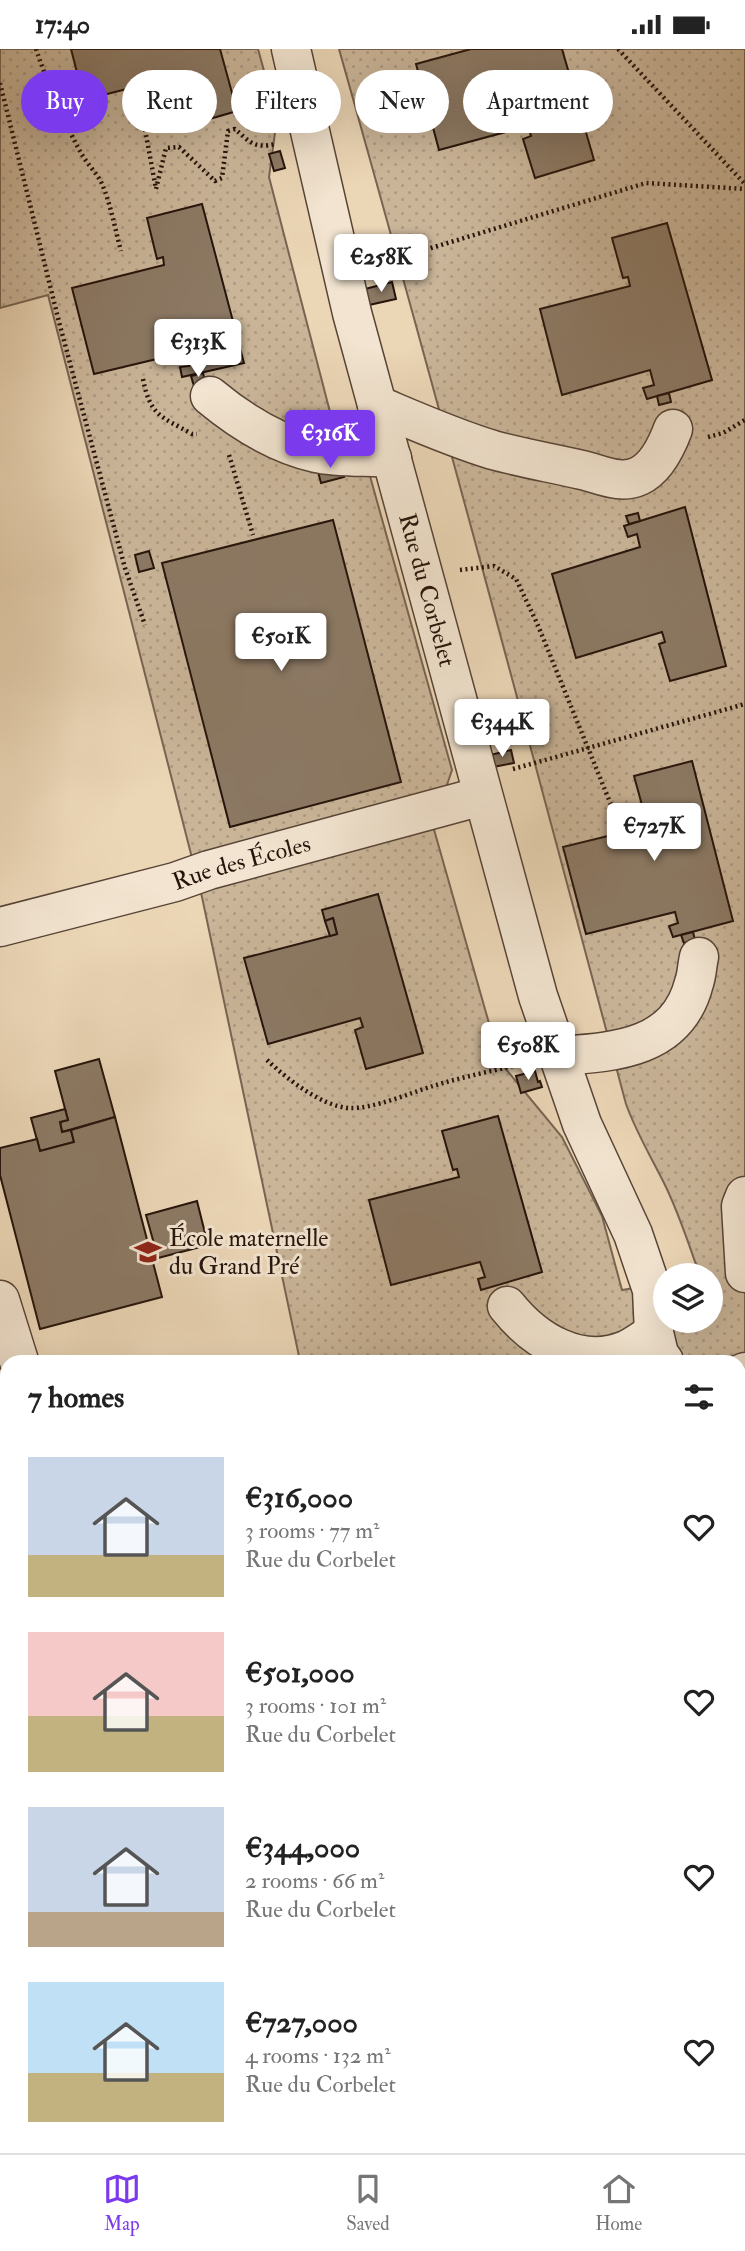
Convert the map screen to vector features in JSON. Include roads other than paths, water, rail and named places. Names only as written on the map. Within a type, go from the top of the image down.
[{"type":"street","name":"Rue du Corbelet","points":[[291,49],[352,313],[538,996],[582,1124],[633,1234],[652,1290],[659,1347]]},
{"type":"street","points":[[210,396],[232,414],[260,430],[316,453],[392,458]]},
{"type":"street","points":[[377,405],[494,450],[589,471],[617,481],[640,476],[657,460],[673,429]]},
{"type":"street","name":"Rue des Écoles","points":[[0,927],[174,882],[480,787]]},
{"type":"street","points":[[559,1056],[634,1047],[662,1034],[681,1012],[694,985],[699,957]]},
{"type":"street","points":[[745,1196],[741,1206],[745,1273]]},
{"type":"street","points":[[0,1300],[17,1355]]},
{"type":"street","points":[[507,1306],[519,1320],[547,1342],[573,1354],[585,1355]]},
{"type":"street","points":[[602,1355],[659,1347]]},
{"type":"place","name":"École maternelle du Grand Pré","points":[[148,1252]]}]
